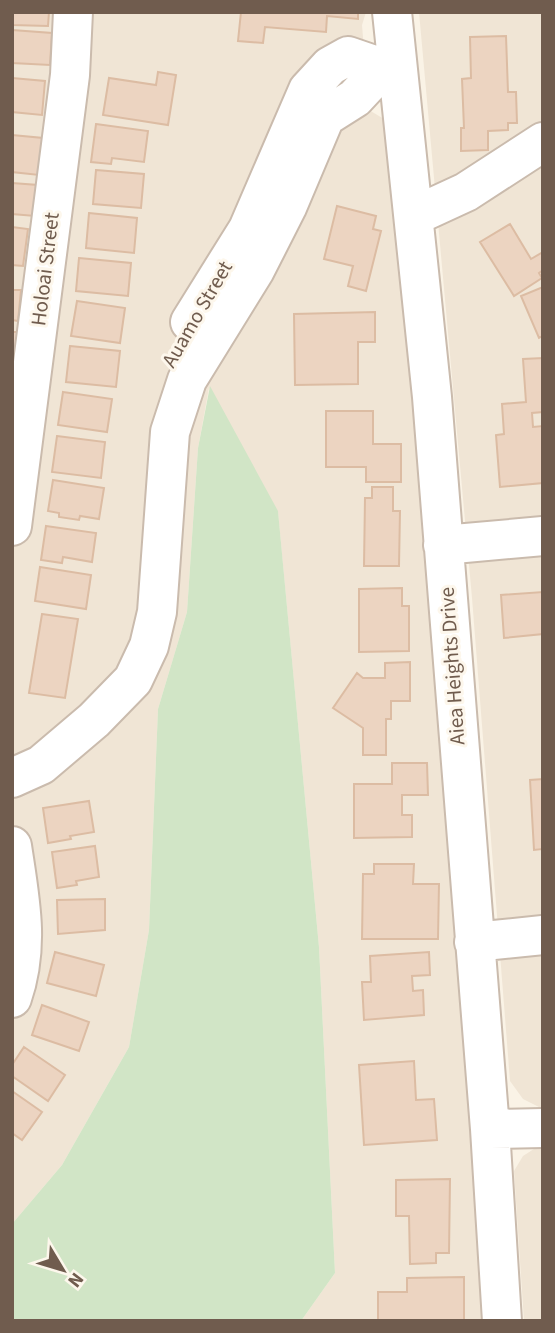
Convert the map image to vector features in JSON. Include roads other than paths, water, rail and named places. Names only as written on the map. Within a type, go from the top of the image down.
[{"type":"street","name":"Holoai Street","points":[[12,526],[70,75],[73,12]]},
{"type":"street","name":"Aiea Heights Drive","points":[[392,12],[390,67],[414,216],[432,397],[490,1129],[502,1321]]},
{"type":"street","name":"Auamo Street","points":[[12,778],[41,765],[94,720],[125,638],[133,607],[141,447],[156,388],[167,361],[248,229],[308,90],[330,66],[348,56],[390,67]]},
{"type":"street","points":[[414,216],[466,192],[543,142]]},
{"type":"street","points":[[443,545],[543,537]]},
{"type":"street","points":[[12,846],[24,930],[19,978],[12,998]]},
{"type":"street","points":[[474,942],[543,935]]},
{"type":"street","points":[[490,1129],[543,1128]]}]
